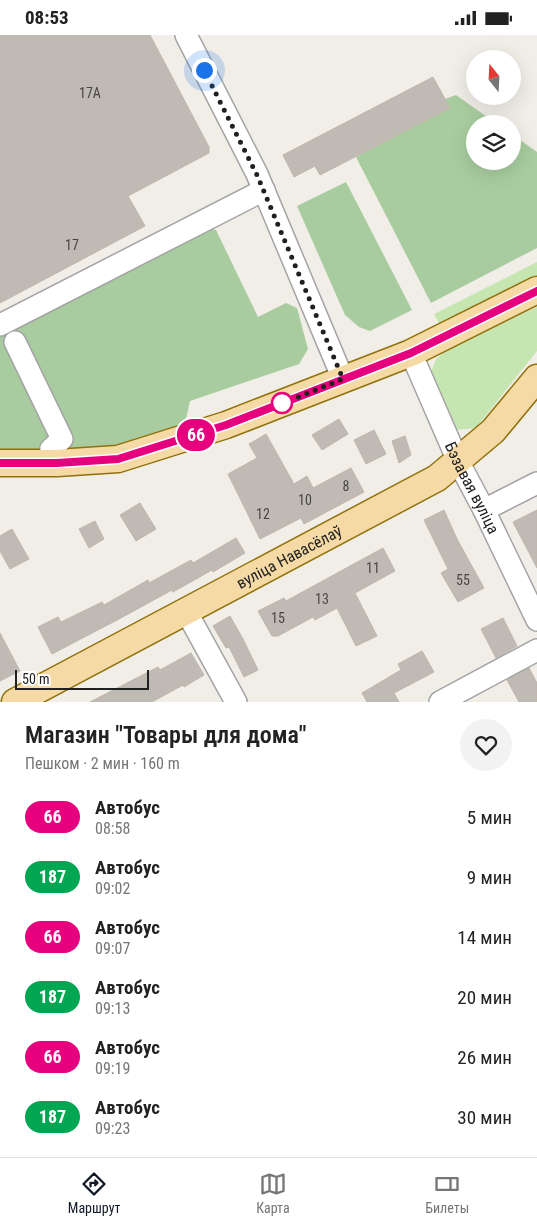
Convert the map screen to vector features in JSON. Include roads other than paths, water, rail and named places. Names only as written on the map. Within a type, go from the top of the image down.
[{"type":"main road","points":[[0,463],[57,463],[118,459],[226,425],[411,353],[537,291]]},
{"type":"main road","name":"вуліца Навасёлаў","points":[[15,702],[437,479],[493,431],[537,378]]},
{"type":"street","points":[[186,35],[264,190],[343,379]]},
{"type":"street","points":[[0,325],[264,190]]},
{"type":"street","points":[[15,342],[62,439],[51,449],[57,463]]},
{"type":"street","name":"Бэзавая вуліца","points":[[411,353],[458,461],[537,620]]},
{"type":"street","points":[[484,510],[537,483]]},
{"type":"street","points":[[186,611],[236,702]]},
{"type":"street","points":[[440,702],[537,650]]}]
